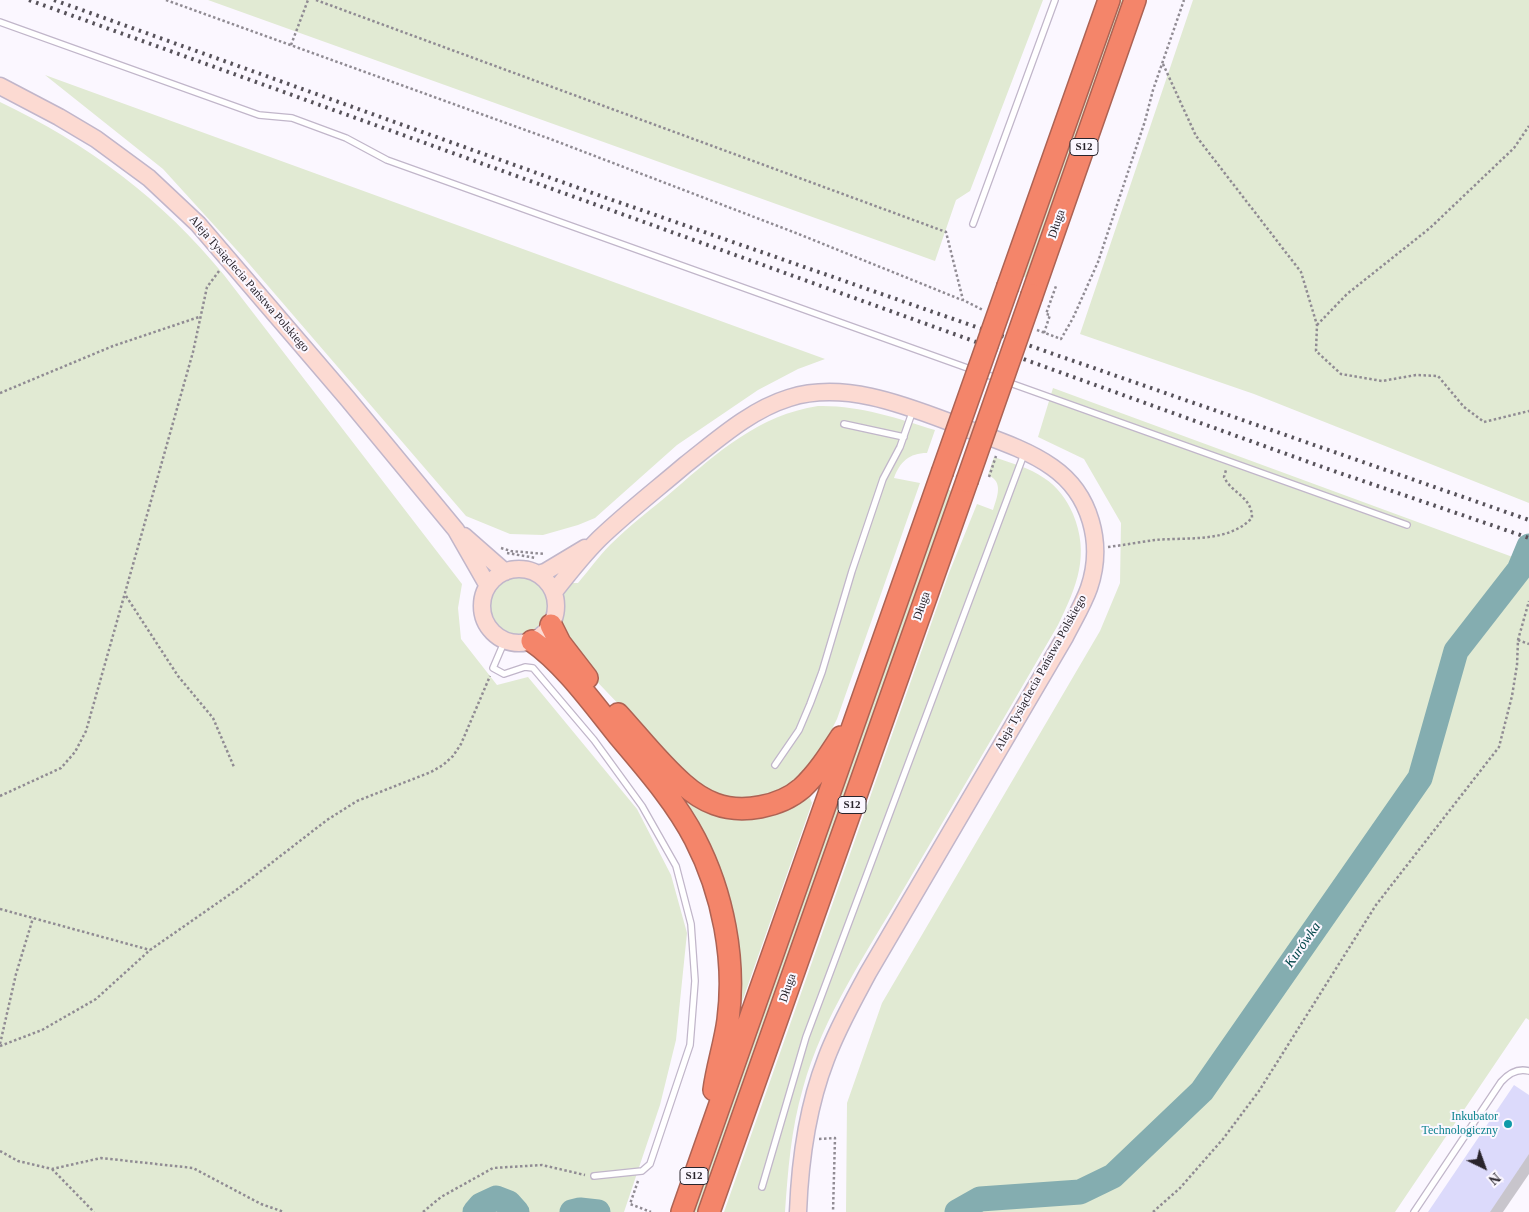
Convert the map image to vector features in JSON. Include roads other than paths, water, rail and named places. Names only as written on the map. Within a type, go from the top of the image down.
[{"type":"highway","name":"Długa","points":[[858,711],[1109,0]]},
{"type":"highway","name":"Długa","points":[[708,1212],[1136,0]]},
{"type":"highway","points":[[551,625],[560,643],[587,678],[675,776],[694,792],[715,804],[748,808],[771,803],[795,793],[818,770],[858,711]]},
{"type":"highway","points":[[532,641],[549,655],[572,679],[658,784],[685,822],[714,883],[725,928],[730,992],[728,1020],[717,1071],[707,1140]]},
{"type":"highway","name":"S12","points":[[682,1212],[858,711]]},
{"type":"street","name":"Aleja Tysiąclecia Państwa Polskiego","points":[[0,86],[72,124],[121,157],[149,178],[184,210],[229,258],[456,530],[488,586]]},
{"type":"street","name":"Aleja Tysiąclecia Państwa Polskiego","points":[[554,592],[600,539],[714,442],[748,418],[782,400],[810,394],[844,393],[874,398],[913,410],[1024,452],[1051,466],[1076,490],[1088,512],[1095,548],[1094,567],[1088,590],[1069,628],[873,965],[838,1030],[820,1075],[809,1114],[801,1166],[798,1212]]},
{"type":"street","name":"Aleja Tysiąclecia Państwa Polskiego","points":[[456,530],[474,543],[505,572]]},
{"type":"street","name":"Aleja Tysiąclecia Państwa Polskiego","points":[[538,574],[600,539]]},
{"type":"street","points":[[516,569],[538,574],[548,582],[554,592],[556,609],[551,625],[543,635],[532,641],[514,643],[505,640],[490,629],[483,613],[484,594],[488,586],[505,572],[516,569]]},
{"type":"lane","points":[[973,224],[1055,0]]},
{"type":"lane","points":[[0,22],[259,115],[292,118],[346,138],[387,160],[1407,525]]},
{"type":"lane","points":[[775,765],[799,730],[810,704],[822,672],[852,571],[883,479],[900,447],[913,410]]},
{"type":"lane","points":[[844,424],[904,437]]},
{"type":"lane","points":[[762,1187],[806,1037],[1024,452]]},
{"type":"lane","points":[[505,640],[493,668],[504,674],[525,667],[533,668],[594,740],[642,806],[676,866],[691,924],[695,981],[690,1045],[650,1164],[642,1171],[594,1176]]},
{"type":"lane","points":[[1414,1212],[1506,1077],[1518,1071],[1529,1070]]},
{"type":"waterway","name":"Kurówka","points":[[957,1212],[980,1199],[1080,1192],[1113,1176],[1202,1091],[1420,778],[1456,651],[1519,570],[1529,546]]},
{"type":"waterway","name":"Kurówka","points":[[475,1212],[481,1205],[496,1198],[509,1203],[517,1212]]},
{"type":"waterway","name":"Kurówka","points":[[572,1212],[580,1210],[598,1212]]},
{"type":"railway","points":[[29,0],[1328,469],[1529,538]]},
{"type":"railway","points":[[54,0],[601,196],[1529,520]]},
{"type":"place","name":"Inkubator Technologiczny","points":[[1508,1124]]}]
